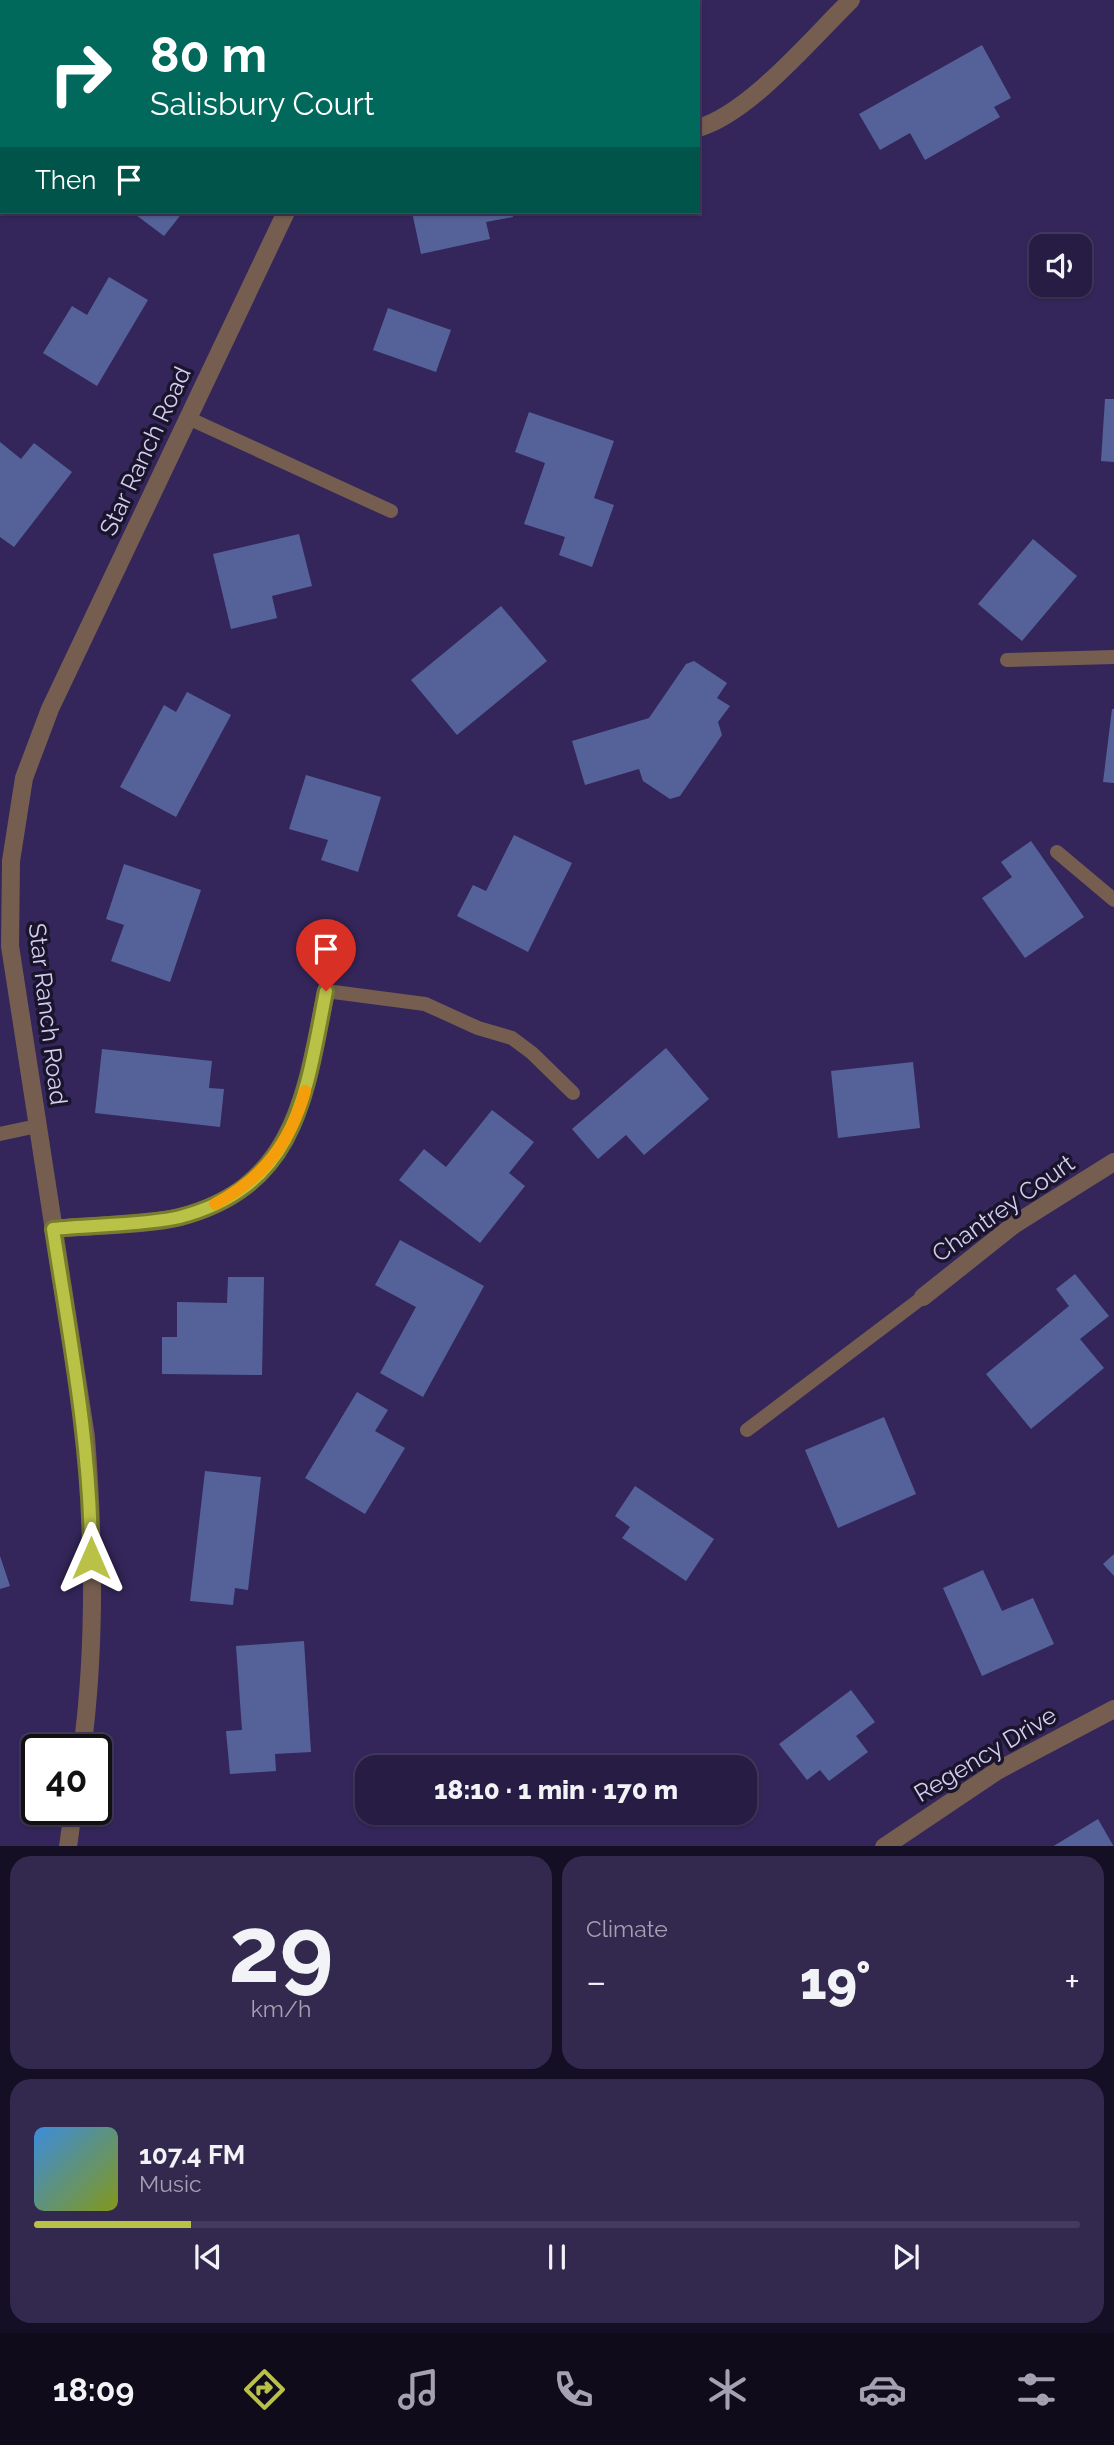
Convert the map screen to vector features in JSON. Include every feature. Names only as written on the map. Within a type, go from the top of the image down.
[{"type":"street","points":[[700,127],[741,105],[851,0]]},
{"type":"street","name":"Star Ranch Road","points":[[84,1734],[91,1688],[91,1507],[86,1437],[10,946],[11,861],[24,778],[50,709],[285,214]]},
{"type":"street","points":[[53,1229],[179,1217],[241,1190],[285,1144],[298,1115],[326,991]]},
{"type":"street","name":"Chantrey Court","points":[[923,1297],[1015,1224],[1114,1162]]},
{"type":"street","name":"Regency Drive","points":[[884,1846],[997,1771],[1114,1709]]},
{"type":"street","points":[[68,1846],[72,1825]]},
{"type":"lane","points":[[188,418],[391,511]]},
{"type":"lane","points":[[1007,660],[1114,657]]},
{"type":"lane","points":[[1057,852],[1114,900]]},
{"type":"lane","points":[[326,991],[425,1004],[478,1028],[512,1038],[532,1053],[573,1093]]},
{"type":"lane","points":[[0,1134],[37,1126]]},
{"type":"lane","points":[[747,1430],[923,1297]]},
{"type":"building","points":[[982,45],[1011,98],[994,107],[1000,117],[925,160],[910,133],[880,150],[859,114]]},
{"type":"building","points":[[135,214],[181,214],[164,236]]},
{"type":"building","points":[[412,214],[512,214],[513,217],[486,222],[490,239],[421,254]]},
{"type":"building","points":[[109,277],[148,300],[97,386],[43,353],[72,306],[87,315]]},
{"type":"building","points":[[388,308],[451,330],[436,372],[373,350]]},
{"type":"building","points":[[1105,399],[1114,399],[1114,462],[1101,461]]},
{"type":"building","points":[[529,412],[614,441],[594,498],[614,505],[592,567],[559,555],[565,537],[524,524],[545,463],[515,452]]},
{"type":"building","points":[[0,442],[21,459],[34,443],[72,472],[14,547],[0,537]]},
{"type":"building","points":[[299,534],[312,586],[272,596],[277,618],[231,629],[213,554]]},
{"type":"building","points":[[1033,539],[1077,576],[1022,641],[978,604]]},
{"type":"building","points":[[501,606],[547,661],[457,735],[411,680]]},
{"type":"building","points":[[694,661],[727,683],[717,698],[730,706],[718,722],[722,735],[680,796],[670,799],[643,781],[639,769],[585,785],[572,741],[649,718],[686,664]]},
{"type":"building","points":[[187,692],[231,715],[176,817],[120,787],[164,705],[176,712]]},
{"type":"building","points":[[1114,709],[1114,783],[1103,782]]},
{"type":"building","points":[[306,775],[381,797],[358,872],[321,860],[328,840],[289,829]]},
{"type":"building","points":[[514,835],[572,863],[528,952],[457,916],[473,885],[486,891]]},
{"type":"building","points":[[1031,841],[1084,917],[1025,958],[982,898],[1012,877],[1001,862]]},
{"type":"building","points":[[124,864],[201,890],[170,982],[111,961],[124,925],[106,919]]},
{"type":"building","points":[[666,1048],[709,1099],[644,1155],[626,1135],[598,1159],[572,1129]]},
{"type":"building","points":[[102,1049],[212,1061],[209,1088],[224,1089],[220,1127],[95,1113]]},
{"type":"building","points":[[913,1062],[920,1128],[838,1138],[831,1071]]},
{"type":"building","points":[[492,1110],[534,1142],[509,1173],[525,1186],[480,1243],[399,1180],[424,1149],[446,1167]]},
{"type":"building","points":[[400,1240],[484,1286],[423,1397],[380,1373],[416,1307],[375,1285]]},
{"type":"building","points":[[1075,1274],[1109,1316],[1080,1339],[1104,1368],[1031,1429],[986,1374],[1069,1306],[1056,1289]]},
{"type":"building","points":[[228,1277],[264,1277],[262,1375],[162,1374],[162,1337],[177,1337],[177,1302],[227,1303]]},
{"type":"building","points":[[357,1392],[388,1410],[375,1431],[405,1448],[365,1514],[305,1478]]},
{"type":"building","points":[[884,1417],[916,1494],[838,1528],[805,1450]]},
{"type":"building","points":[[205,1471],[261,1477],[248,1590],[235,1588],[233,1605],[190,1601]]},
{"type":"building","points":[[635,1486],[714,1539],[686,1581],[622,1538],[630,1527],[615,1516]]},
{"type":"building","points":[[1114,1554],[1114,1576],[1103,1564]]},
{"type":"building","points":[[0,1556],[10,1586],[0,1589]]},
{"type":"building","points":[[983,1570],[1002,1611],[1033,1598],[1054,1644],[982,1676],[943,1588]]},
{"type":"building","points":[[304,1641],[311,1752],[275,1754],[276,1771],[230,1774],[226,1731],[242,1730],[236,1646]]},
{"type":"building","points":[[851,1690],[875,1722],[856,1736],[868,1752],[829,1781],[820,1770],[807,1780],[779,1744]]},
{"type":"building","points":[[1098,1819],[1113,1846],[1054,1846]]},
{"type":"slow traffic","points":[[215,1204],[241,1190],[264,1170],[285,1144],[305,1091]]},
{"type":"route","points":[[91,1558],[91,1507],[86,1437],[53,1229],[179,1217],[212,1205],[241,1190],[264,1170],[285,1144],[298,1115],[310,1073],[326,991]]}]
